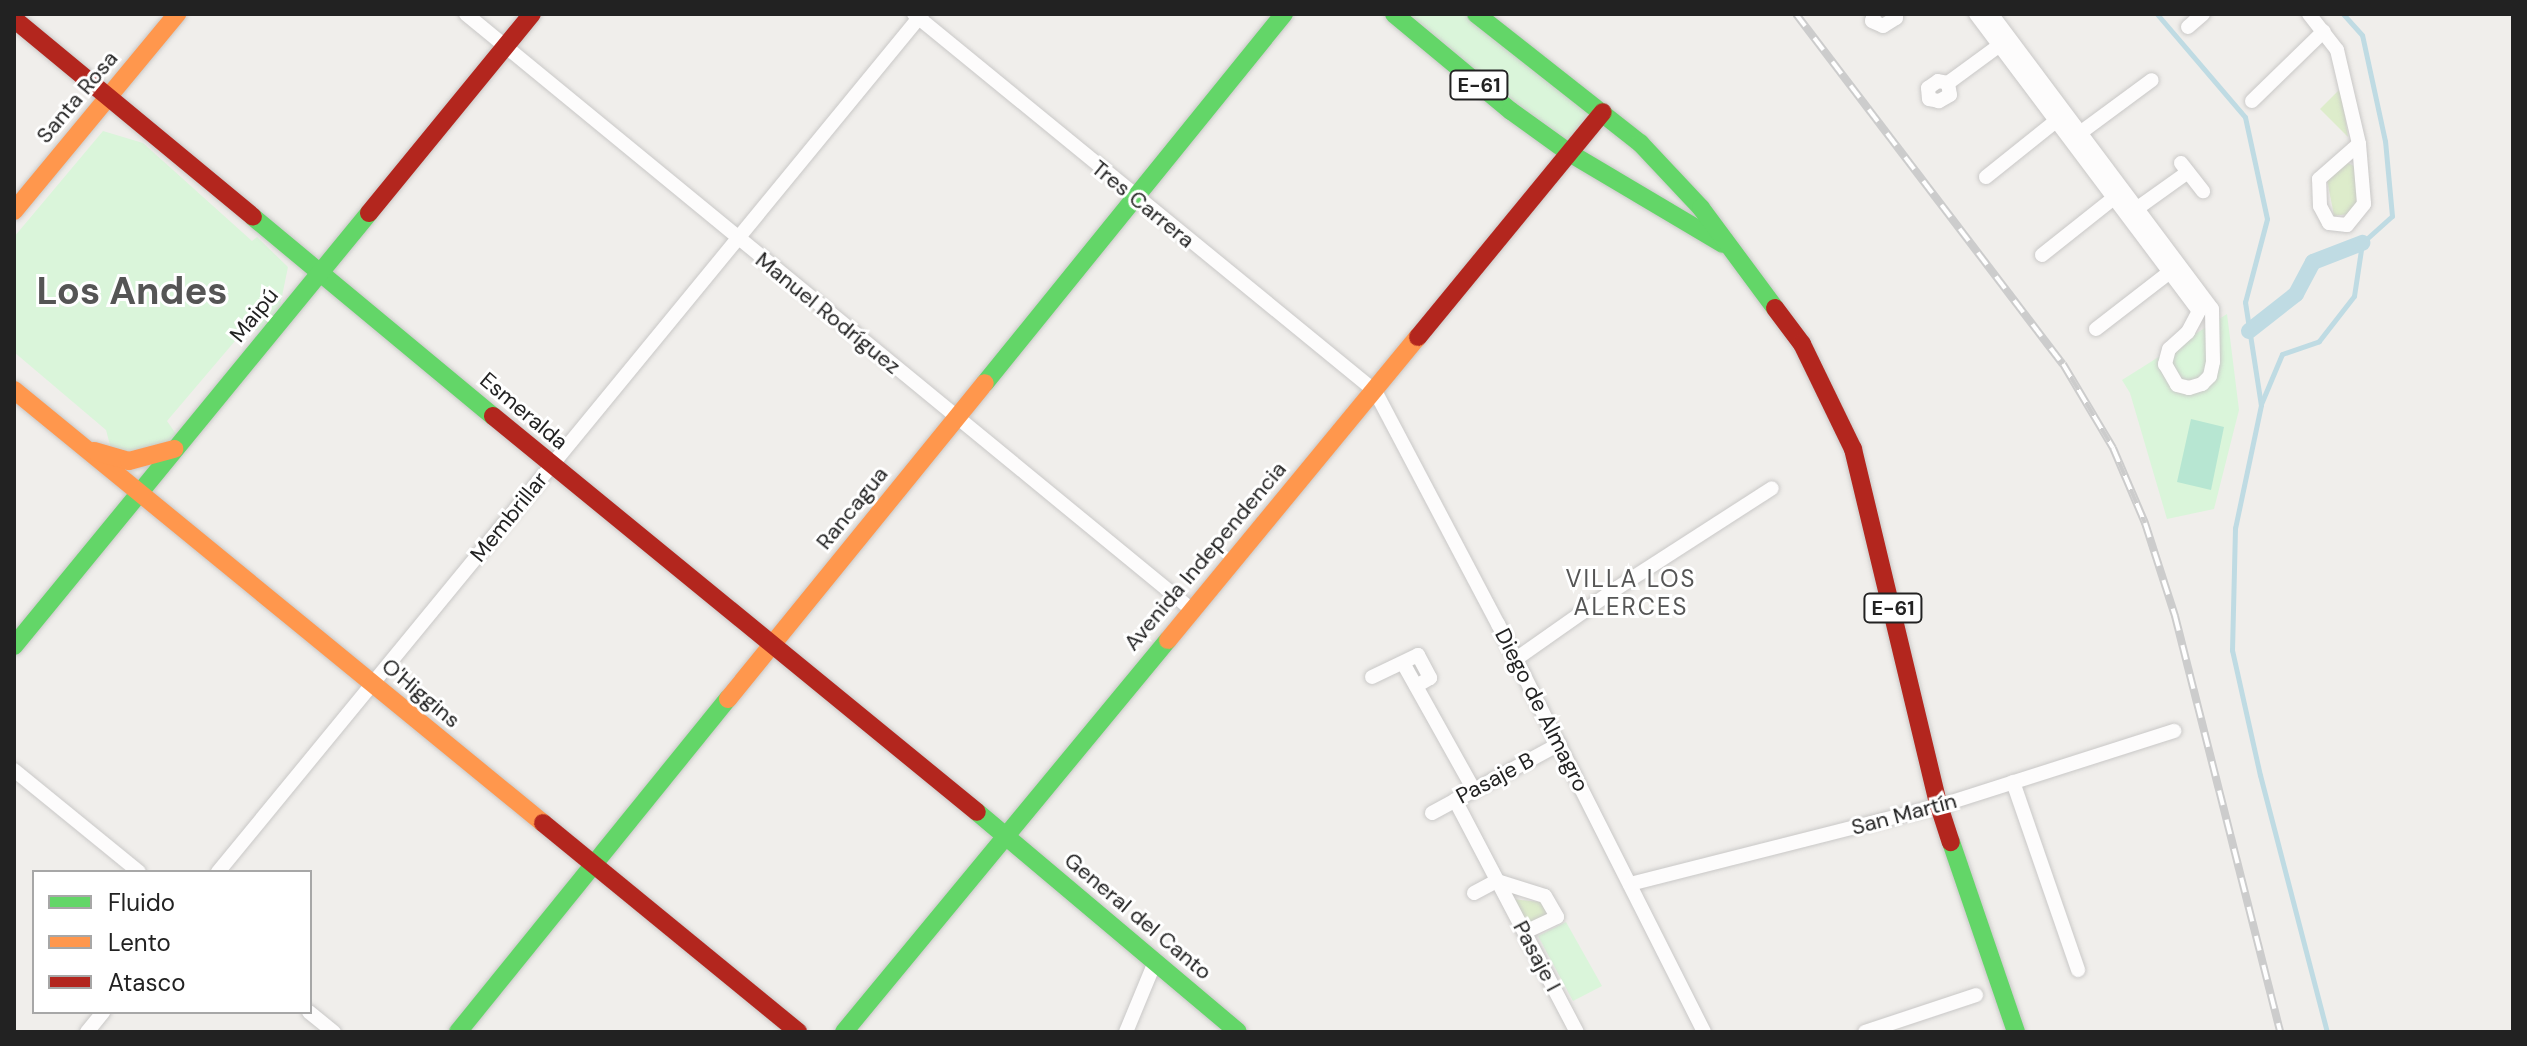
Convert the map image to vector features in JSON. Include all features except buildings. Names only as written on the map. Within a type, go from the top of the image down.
[{"type":"main road","name":"Santa Rosa","points":[[14,211],[177,14]]},
{"type":"main road","name":"Maipú","points":[[14,646],[532,14]]},
{"type":"main road","name":"Rancagua","points":[[458,1032],[1284,14]]},
{"type":"main road","name":"E-61","points":[[1394,14],[1511,111],[1568,152],[1736,252]]},
{"type":"main road","name":"E-61","points":[[1476,14],[1640,143],[1701,208],[1802,344],[1853,449],[1939,806],[2016,1032]]},
{"type":"main road","name":"Esmeralda","points":[[14,19],[771,646],[1007,836]]},
{"type":"main road","name":"Avenida Independencia","points":[[844,1032],[1603,112]]},
{"type":"main road","points":[[86,125],[103,118],[123,117],[150,132]]},
{"type":"main road","points":[[288,311],[297,285],[296,266],[289,247]]},
{"type":"main road","name":"O'Higgins","points":[[14,390],[798,1032]]},
{"type":"main road","points":[[82,447],[129,461],[158,456],[179,446]]},
{"type":"main road","name":"General del Canto","points":[[1007,836],[1238,1032]]},
{"type":"street","name":"Manuel Rodríguez","points":[[466,14],[1191,609]]},
{"type":"street","points":[[1874,14],[1872,21],[1883,26],[1896,18],[1896,14]]},
{"type":"street","points":[[1976,14],[2114,198],[2176,268],[2212,309],[2210,376],[2189,388],[2177,385],[2165,364],[2169,349],[2188,332],[2199,311],[2176,268],[2139,207],[1991,14]]},
{"type":"street","points":[[2188,27],[2203,14]]},
{"type":"street","points":[[2309,14],[2337,50],[2359,144],[2364,204],[2347,225],[2329,223],[2320,206],[2319,179],[2359,144]]},
{"type":"street","name":"Tres Carrera","points":[[918,15],[1135,198],[1375,391]]},
{"type":"street","name":"Membrillar","points":[[220,870],[918,15]]},
{"type":"street","points":[[2252,101],[2324,31]]},
{"type":"street","points":[[1948,83],[2000,45]]},
{"type":"street","points":[[2080,133],[2152,80]]},
{"type":"street","points":[[2056,121],[2080,133]]},
{"type":"street","points":[[1986,177],[2056,121]]},
{"type":"street","points":[[2139,207],[2185,168],[2203,191]]},
{"type":"street","points":[[2042,255],[2114,198]]},
{"type":"street","points":[[2096,329],[2176,268]]},
{"type":"street","name":"Diego de Almagro","points":[[1375,391],[1516,659],[1704,1032]]},
{"type":"street","points":[[1516,659],[1617,588],[1772,488]]},
{"type":"street","points":[[1372,677],[1418,655],[1430,678],[1416,686]]},
{"type":"street","points":[[1403,663],[1474,790]]},
{"type":"street","name":"San Martín","points":[[1630,884],[1939,806],[2174,731]]},
{"type":"street","name":"Pasaje B","points":[[1432,813],[1559,744]]},
{"type":"street","points":[[14,770],[137,870]]},
{"type":"street","points":[[2013,782],[2078,970]]},
{"type":"street","name":"Pasaje I","points":[[1455,800],[1577,1032]]},
{"type":"street","points":[[1474,893],[1497,881]]},
{"type":"street","name":"Pasaje I","points":[[1497,881],[1545,896],[1557,917],[1525,932]]},
{"type":"street","points":[[1126,1032],[1155,962]]},
{"type":"street","points":[[1865,1032],[1976,995]]},
{"type":"street","points":[[87,1032],[101,1014]]},
{"type":"street","points":[[312,1014],[334,1032]]},
{"type":"green space","points":[[1398,14],[1473,14],[1588,113],[1565,147]]},
{"type":"green space","points":[[2341,88],[2348,137],[2320,109]]},
{"type":"green space","points":[[103,131],[143,143],[252,241],[257,237],[288,267],[280,306],[261,331],[246,328],[167,421],[176,434],[162,448],[136,454],[111,449],[106,430],[14,352],[14,237]]},
{"type":"green space","points":[[2346,162],[2354,166],[2358,202],[2348,214],[2334,216],[2327,179]]},
{"type":"green space","points":[[2227,314],[2239,410],[2214,509],[2167,519],[2130,393],[2122,380]]},
{"type":"green space","points":[[2191,419],[2224,427],[2211,490],[2177,482]]},
{"type":"green space","points":[[1512,899],[1541,902],[1548,916],[1526,927]]},
{"type":"green space","points":[[1566,922],[1602,986],[1573,1001],[1538,936]]},
{"type":"waterway","points":[[2157,14],[2245,117],[2267,219],[2245,302],[2261,405],[2235,528],[2232,650],[2260,775],[2327,1032]]},
{"type":"waterway","points":[[2261,404],[2282,354],[2319,341],[2354,296],[2362,243],[2392,216],[2385,141],[2362,35],[2343,14]]},
{"type":"waterway","points":[[2249,331],[2296,294],[2313,262],[2362,243]]},
{"type":"railway","points":[[1796,14],[2063,364],[2113,448],[2145,523],[2175,616],[2280,1032]]},
{"type":"traffic: fast","points":[[985,383],[1284,14]]},
{"type":"traffic: fast","points":[[1394,14],[1511,111],[1568,152],[1723,244]]},
{"type":"traffic: fast","points":[[1476,14],[1640,143],[1701,208],[1775,308]]},
{"type":"traffic: fast","points":[[14,646],[369,213]]},
{"type":"traffic: fast","points":[[253,217],[493,416]]},
{"type":"traffic: fast","points":[[844,1032],[1168,640]]},
{"type":"traffic: fast","points":[[458,1032],[728,699]]},
{"type":"traffic: fast","points":[[977,812],[1238,1032]]},
{"type":"traffic: fast","points":[[1951,842],[2016,1032]]},
{"type":"traffic: slow","points":[[14,211],[177,14]]},
{"type":"traffic: slow","points":[[1168,640],[1418,337]]},
{"type":"traffic: slow","points":[[728,699],[985,383]]},
{"type":"traffic: slow","points":[[14,390],[543,823]]},
{"type":"traffic: slow","points":[[94,451],[129,461],[174,449]]},
{"type":"traffic: jam","points":[[369,213],[532,14]]},
{"type":"traffic: jam","points":[[14,19],[253,217]]},
{"type":"traffic: jam","points":[[1418,337],[1603,112]]},
{"type":"traffic: jam","points":[[1775,308],[1802,344],[1853,449],[1939,806],[1951,842]]},
{"type":"traffic: jam","points":[[493,416],[977,812]]},
{"type":"traffic: jam","points":[[543,823],[798,1032]]},
{"type":"district","name":"Los Andes","points":[[132,292]]},
{"type":"district","name":"VILLA LOS ALERCES","points":[[1631,593]]}]
